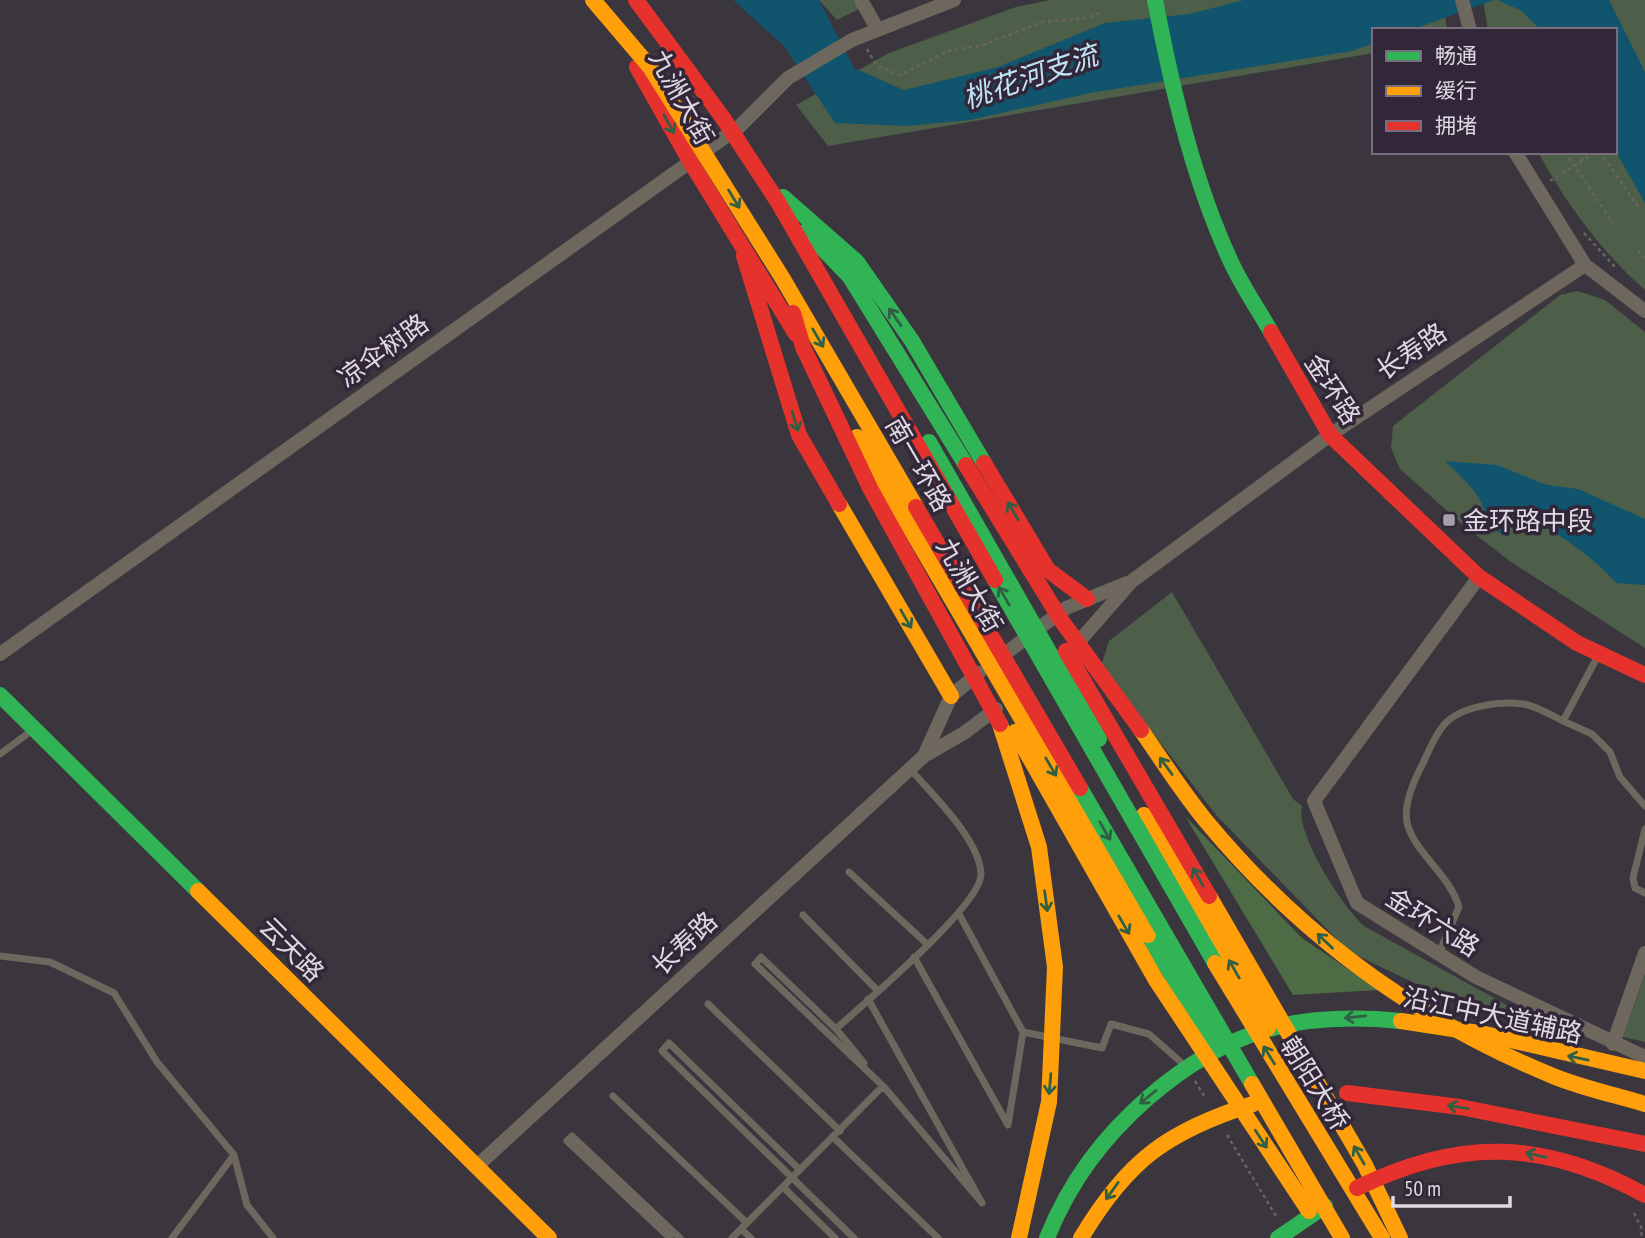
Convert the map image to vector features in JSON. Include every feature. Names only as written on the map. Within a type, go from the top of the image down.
[{"type":"main road","name":"南一环路","points":[[593,0],[657,77],[783,279],[1184,966]]},
{"type":"main road","name":"九洲大街","points":[[600,0],[690,161],[844,414],[988,666],[1215,1048]]},
{"type":"main road","name":"南一环路","points":[[636,0],[780,199],[1209,953]]},
{"type":"main road","name":"九洲大街","points":[[649,0],[739,127],[780,199],[841,291],[1268,1028]]},
{"type":"main road","name":"金环路","points":[[1155,5],[1169,71],[1200,178],[1231,262],[1330,435],[1479,577],[1577,643],[1645,675]]},
{"type":"main road","points":[[780,199],[857,262],[912,341],[1048,570],[1087,599]]},
{"type":"main road","points":[[780,199],[850,277],[1060,620],[1206,821],[1270,889],[1343,958],[1437,1021],[1555,1077],[1644,1104]]},
{"type":"main road","points":[[738,239],[799,435],[951,696]]},
{"type":"main road","points":[[783,279],[803,347],[870,488],[1003,730],[1039,847],[1055,967],[1054,1033],[1049,1102],[1019,1238]]},
{"type":"main road","points":[[841,291],[912,386],[1364,1165],[1400,1238]]},
{"type":"main road","points":[[844,414],[877,489],[1156,980],[1326,1238]]},
{"type":"main road","name":"云天路","points":[[0,695],[550,1238]]},
{"type":"main road","name":"朝阳大桥","points":[[1209,953],[1382,1238]]},
{"type":"main road","name":"朝阳大桥","points":[[1184,966],[1342,1238]]},
{"type":"main road","name":"沿江中大道辅路","points":[[1047,1238],[1058,1208],[1094,1148],[1127,1115],[1186,1066],[1215,1048],[1268,1028],[1369,1016],[1481,1032],[1561,1054],[1645,1071]]},
{"type":"main road","points":[[1081,1238],[1115,1184],[1161,1143],[1212,1116],[1263,1101],[1347,1093],[1431,1102],[1645,1143]]},
{"type":"main road","points":[[1278,1238],[1308,1215],[1388,1170],[1442,1155],[1519,1150],[1594,1168],[1645,1195]]},
{"type":"street","points":[[861,0],[878,30]]},
{"type":"street","points":[[856,39],[954,0]]},
{"type":"street","points":[[1462,0],[1469,28]]},
{"type":"street","name":"凉伞树路","points":[[0,654],[739,127],[788,78],[856,39]]},
{"type":"street","points":[[1516,154],[1585,265],[1645,311]]},
{"type":"street","name":"长寿路","points":[[477,1166],[924,756],[964,733],[1073,649],[1132,581],[1330,435],[1585,265]]},
{"type":"street","name":"金环六路","points":[[1479,577],[1314,801],[1357,903],[1476,977],[1645,1057]]},
{"type":"street","name":"长寿路","points":[[924,756],[951,696],[1066,608],[1132,581]]},
{"type":"street","points":[[1613,1044],[1645,953]]},
{"type":"lane","points":[[1563,720],[1599,653]]},
{"type":"lane","points":[[1438,954],[1459,907],[1451,885],[1408,828],[1406,816],[1418,773],[1443,725],[1464,711],[1490,705],[1524,704],[1592,734],[1610,752],[1620,777],[1645,806]]},
{"type":"lane","points":[[0,754],[34,729]]},
{"type":"lane","points":[[836,1029],[959,914],[980,884],[981,873],[975,851],[910,769]]},
{"type":"lane","points":[[1645,830],[1633,878],[1635,888],[1645,893]]},
{"type":"lane","points":[[849,872],[927,944]]},
{"type":"lane","points":[[914,957],[1008,1125],[1023,1032],[959,914]]},
{"type":"lane","points":[[803,915],[878,991]]},
{"type":"lane","points":[[0,956],[50,962],[114,993],[157,1062],[234,1155],[247,1205],[273,1238]]},
{"type":"lane","points":[[868,999],[982,1203],[836,1029],[761,957],[755,964],[884,1087]]},
{"type":"lane","points":[[708,1004],[939,1238]]},
{"type":"lane","points":[[1023,1032],[1102,1048],[1111,1024],[1149,1034],[1186,1066]]},
{"type":"lane","points":[[800,1170],[669,1043],[662,1051],[854,1238]]},
{"type":"lane","points":[[732,1238],[884,1087]]},
{"type":"lane","points":[[613,1096],[744,1226],[751,1238]]},
{"type":"lane","points":[[670,1238],[567,1141],[572,1136],[680,1238]]},
{"type":"lane","points":[[172,1238],[234,1155]]},
{"type":"lane","points":[[783,1186],[835,1238]]},
{"type":"path","points":[[856,39],[877,66],[900,75],[948,51],[984,45],[1042,22],[1087,18],[1101,12]]},
{"type":"path","points":[[1565,154],[1613,223]]},
{"type":"path","points":[[1580,154],[1583,160]]},
{"type":"path","points":[[1542,176],[1547,183],[1594,154]]},
{"type":"path","points":[[1599,154],[1640,209]]},
{"type":"path","points":[[1577,223],[1617,269]]},
{"type":"path","points":[[1638,251],[1645,258]]},
{"type":"path","points":[[1625,1206],[1634,1213],[1642,1228],[1641,1238]]},
{"type":"green space","points":[[819,0],[854,0],[859,9],[837,20]]},
{"type":"green space","points":[[1050,0],[1443,0],[1447,28],[1372,28],[1372,53],[828,146],[796,105],[889,53],[1016,7]]},
{"type":"green space","points":[[1483,0],[1645,0],[1645,290],[1614,260],[1586,226],[1539,154],[1617,154],[1617,28],[1488,28]]},
{"type":"green space","points":[[1578,291],[1605,300],[1645,332],[1645,648],[1511,562],[1462,524],[1400,469],[1391,448],[1393,426],[1560,295]]},
{"type":"green space","points":[[1172,592],[1293,799],[1302,806],[1302,818],[1313,851],[1333,887],[1355,917],[1364,926],[1523,1014],[1439,995],[1348,951],[1217,816],[1101,666],[1109,641]]},
{"type":"green space","points":[[1185,816],[1302,938],[1379,990],[1293,995]]},
{"type":"green space","points":[[1645,975],[1645,1042],[1623,1037]]},
{"type":"water","name":"桃花河支流","points":[[733,0],[819,0],[854,68],[904,90],[998,67],[1105,23],[1189,14],[1244,0],[1494,0],[1417,28],[1372,28],[1372,44],[1352,51],[1090,93],[970,120],[906,126],[835,123],[784,46]]},
{"type":"water","points":[[1497,0],[1609,0],[1645,72],[1645,203],[1617,154],[1617,28],[1539,28],[1520,10]]},
{"type":"water","points":[[1445,461],[1497,465],[1547,485],[1578,489],[1645,519],[1645,585],[1616,583],[1573,545],[1534,523],[1522,520],[1507,521],[1509,537],[1489,528],[1484,507],[1479,499],[1468,483]]},
{"type":"traffic: fast","points":[[1155,0],[1176,100],[1205,199],[1235,271],[1271,332]]},
{"type":"traffic: fast","points":[[783,197],[857,262],[912,341],[984,463]]},
{"type":"traffic: fast","points":[[806,231],[850,277],[966,465]]},
{"type":"traffic: fast","points":[[929,442],[1099,739]]},
{"type":"traffic: fast","points":[[995,580],[1215,963]]},
{"type":"traffic: fast","points":[[0,695],[198,891]]},
{"type":"traffic: fast","points":[[1080,788],[1252,1084]]},
{"type":"traffic: fast","points":[[1148,935],[1215,1048]]},
{"type":"traffic: fast","points":[[1047,1238],[1077,1179],[1103,1144],[1149,1097],[1207,1055],[1236,1040],[1297,1023],[1329,1019],[1401,1021]]},
{"type":"traffic: fast","points":[[1278,1238],[1325,1206]]},
{"type":"traffic: slow","points":[[593,0],[650,67],[783,279],[916,507]]},
{"type":"traffic: slow","points":[[857,437],[1148,935]]},
{"type":"traffic: slow","points":[[839,504],[951,696]]},
{"type":"traffic: slow","points":[[1000,724],[1039,847],[1055,967],[1049,1102],[1019,1238]]},
{"type":"traffic: slow","points":[[1141,730],[1197,810],[1243,863],[1321,937],[1364,971],[1454,1029],[1503,1054],[1564,1080],[1645,1104]]},
{"type":"traffic: slow","points":[[1015,732],[1156,980],[1309,1211]]},
{"type":"traffic: slow","points":[[1144,815],[1268,1028]]},
{"type":"traffic: slow","points":[[198,891],[549,1238]]},
{"type":"traffic: slow","points":[[1209,896],[1365,1165],[1400,1238]]},
{"type":"traffic: slow","points":[[1215,963],[1382,1238]]},
{"type":"traffic: slow","points":[[1401,1021],[1485,1034],[1645,1071]]},
{"type":"traffic: slow","points":[[1252,1084],[1342,1238]]},
{"type":"traffic: slow","points":[[1081,1238],[1115,1188],[1152,1152],[1196,1126],[1253,1104]]},
{"type":"traffic: jam","points":[[636,0],[723,118]]},
{"type":"traffic: jam","points":[[637,67],[690,161],[796,334]]},
{"type":"traffic: jam","points":[[723,118],[778,202],[995,580]]},
{"type":"traffic: jam","points":[[744,256],[799,435],[839,504]]},
{"type":"traffic: jam","points":[[793,313],[803,347],[870,488],[1000,724]]},
{"type":"traffic: jam","points":[[1271,332],[1330,435],[1479,577],[1577,643],[1645,675]]},
{"type":"traffic: jam","points":[[984,463],[1048,570],[1087,599]]},
{"type":"traffic: jam","points":[[966,465],[1061,620],[1141,730]]},
{"type":"traffic: jam","points":[[916,507],[1080,788]]},
{"type":"traffic: jam","points":[[1066,651],[1209,896]]},
{"type":"traffic: jam","points":[[1347,1093],[1460,1107],[1645,1144]]},
{"type":"traffic: jam","points":[[1357,1188],[1395,1171],[1431,1160],[1467,1153],[1502,1152],[1537,1155],[1572,1164],[1608,1177],[1645,1195]]},
{"type":"place","name":"金环路中段","points":[[1449,520]]}]
